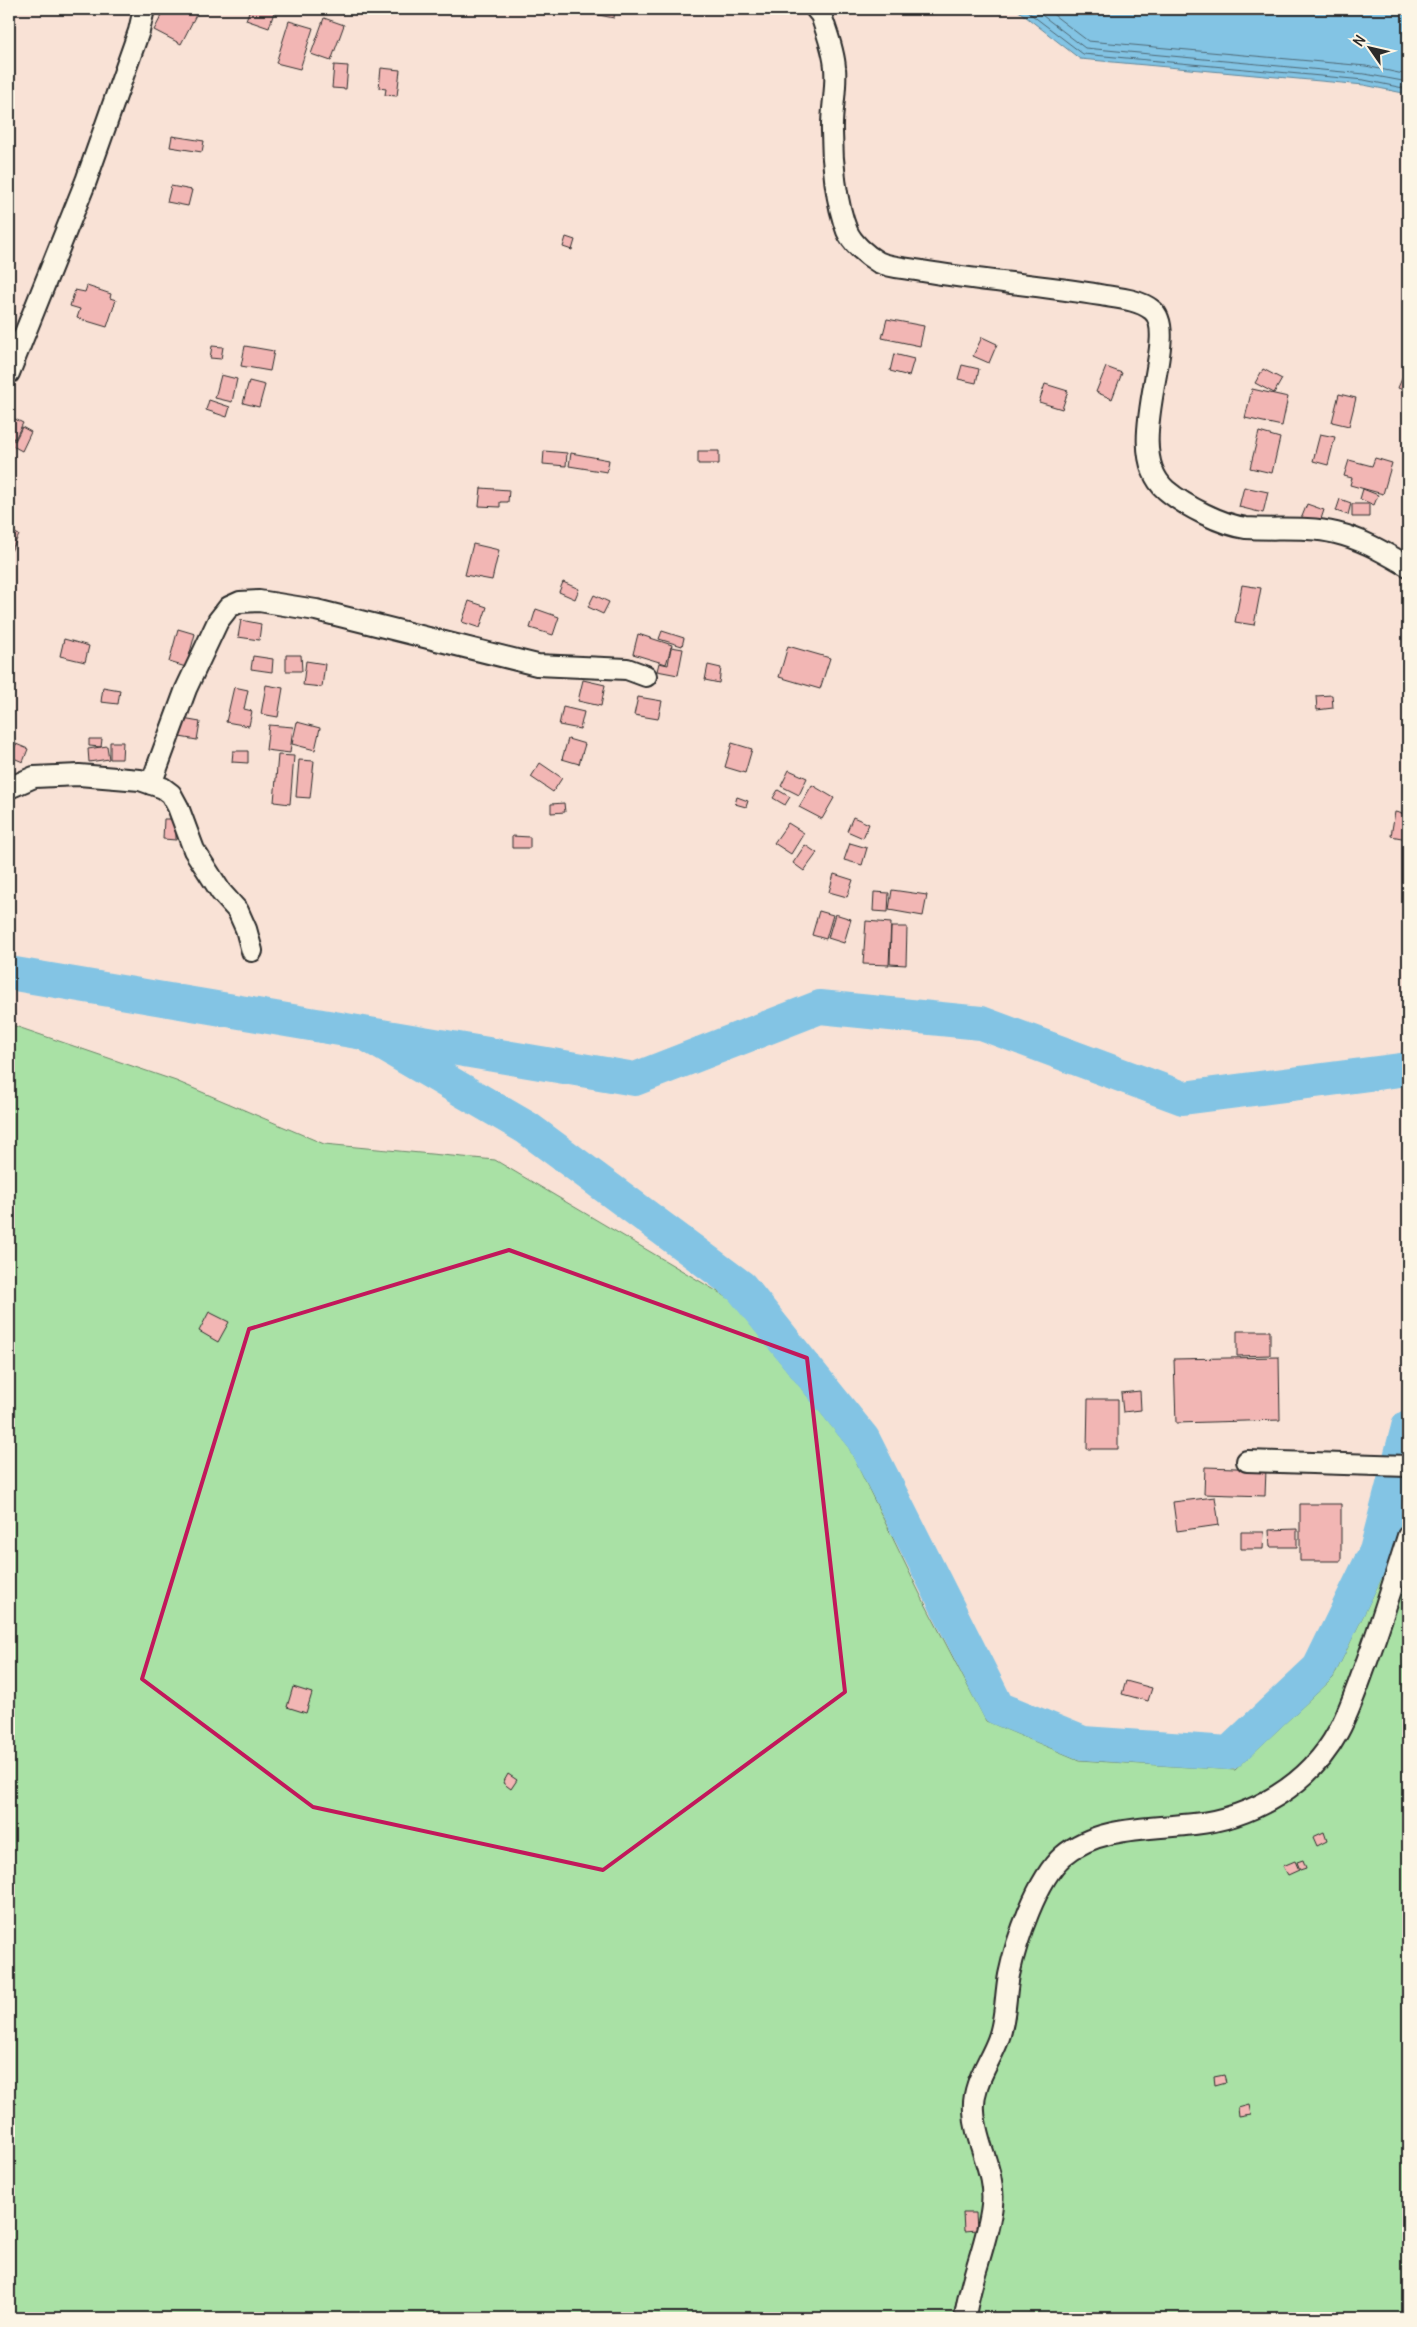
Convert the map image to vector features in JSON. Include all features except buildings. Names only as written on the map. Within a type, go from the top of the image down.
[{"type":"street","points":[[9,373],[86,181],[139,30],[144,9]]},
{"type":"street","points":[[816,9],[821,15],[836,67],[832,132],[839,201],[847,233],[859,248],[880,263],[931,272],[1083,292],[1142,304],[1154,312],[1160,323],[1146,447],[1149,465],[1156,480],[1167,491],[1192,508],[1224,522],[1244,528],[1297,528],[1335,533],[1370,544],[1408,566]]},
{"type":"street","points":[[151,784],[186,689],[218,620],[230,607],[240,602],[259,601],[316,610],[538,665],[627,669],[646,676]]},
{"type":"street","points":[[9,788],[34,777],[96,777],[140,780],[171,794],[178,807],[194,850],[221,892],[238,911],[246,929],[252,951]]},
{"type":"street","points":[[1247,1461],[1408,1466]]},
{"type":"street","points":[[965,2318],[992,2207],[994,2188],[991,2170],[977,2135],[973,2110],[975,2092],[980,2077],[999,2039],[1016,1945],[1025,1920],[1052,1869],[1064,1856],[1090,1841],[1113,1832],[1199,1824],[1255,1810],[1289,1788],[1316,1764],[1338,1733],[1353,1699],[1380,1626],[1408,1536]]},
{"type":"highlighted area","points":[[509,1250],[807,1358],[845,1692],[603,1870],[313,1807],[142,1679],[249,1329]]},
{"type":"green space","points":[[9,1024],[176,1081],[324,1144],[495,1160],[730,1299],[849,1448],[919,1592],[986,1721],[1079,1760],[1235,1770],[1333,1678],[1392,1556],[1408,1494],[1408,2318],[9,2318]]},
{"type":"water","points":[[1016,9],[1408,9],[1408,94],[1364,85],[1080,59]]},
{"type":"waterway","points":[[9,973],[635,1079],[820,1007],[981,1023],[1183,1098],[1408,1069]]},
{"type":"waterway","points":[[364,1033],[527,1128],[741,1287],[863,1439],[998,1708],[1083,1743],[1229,1753],[1319,1668],[1376,1551],[1408,1427]]}]
